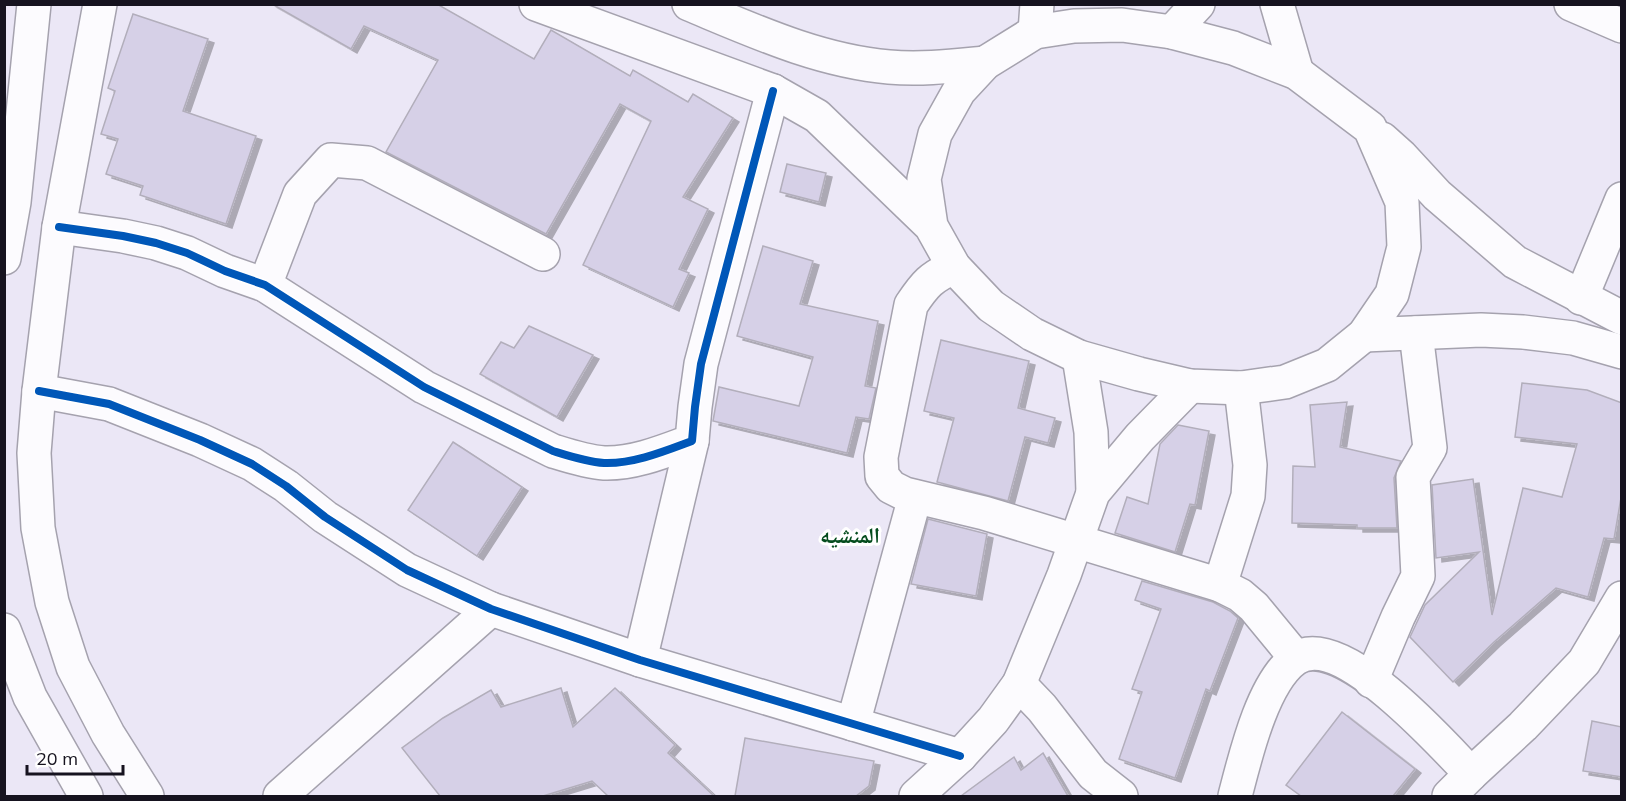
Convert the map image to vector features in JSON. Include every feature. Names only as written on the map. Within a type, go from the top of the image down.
[{"type":"street","points":[[4,258],[34,4]]},
{"type":"street","points":[[100,4],[58,227],[34,453],[38,528],[52,602],[74,668],[108,734],[147,796]]},
{"type":"street","points":[[536,4],[773,91],[817,116],[931,226],[954,267],[991,306],[1032,334],[1079,357],[1190,386],[1241,388],[1286,382],[1327,365],[1364,335],[1392,294],[1404,247],[1402,202],[1370,128]]},
{"type":"street","points":[[689,4],[783,44],[872,65],[946,67],[985,63]]},
{"type":"street","points":[[1172,32],[1198,4]]},
{"type":"street","points":[[1277,4],[1297,73]]},
{"type":"street","points":[[1571,4],[1622,26]]},
{"type":"street","points":[[931,226],[924,179],[935,134],[959,91],[985,63],[1036,18],[1074,26],[1122,25],[1172,32],[1233,48],[1297,73],[1370,128],[1401,156],[1437,195],[1506,254],[1581,298],[1622,318]]},
{"type":"street","points":[[640,660],[692,441],[701,364],[773,91]]},
{"type":"street","points":[[265,285],[300,194],[331,160],[367,163],[543,254]]},
{"type":"street","points":[[1581,298],[1622,199]]},
{"type":"street","points":[[58,227],[156,243],[187,253],[225,271],[265,285],[424,387],[553,451],[605,463],[658,454],[692,441]]},
{"type":"street","points":[[954,267],[936,274],[923,287],[911,305],[881,457],[882,476],[891,488],[915,497],[984,513],[1076,540],[1220,585],[1240,595],[1254,607],[1296,658]]},
{"type":"street","points":[[1364,335],[1481,330],[1523,332],[1572,338],[1622,352]]},
{"type":"street","points":[[1371,681],[1418,576],[1413,477],[1430,448],[1416,333]]},
{"type":"street","points":[[1079,357],[1091,432],[1094,493]]},
{"type":"street","points":[[916,796],[960,756],[993,720],[1019,684],[1064,575],[1094,493],[1140,437],[1190,386]]},
{"type":"street","points":[[1220,585],[1248,496],[1250,465],[1241,388]]},
{"type":"street","points":[[39,391],[109,404],[200,440],[252,464],[286,486],[325,517],[407,570],[491,609],[640,660],[960,756]]},
{"type":"street","points":[[853,724],[915,497]]},
{"type":"street","points":[[1235,796],[1252,735],[1267,696],[1296,658],[1318,653],[1346,662],[1376,683],[1412,714],[1460,785],[1523,726],[1584,662],[1622,598]]},
{"type":"street","points":[[280,796],[491,609]]},
{"type":"street","points":[[4,630],[30,697],[86,796]]},
{"type":"street","points":[[1019,684],[1042,708],[1093,774],[1121,796]]},
{"type":"building","points":[[272,4],[437,4],[534,59],[551,30],[630,76],[633,70],[688,102],[693,94],[733,118],[683,197],[708,209],[679,269],[689,273],[673,307],[583,265],[651,121],[620,104],[546,234],[386,152],[438,60],[364,26],[351,49]]},
{"type":"building","points":[[133,14],[208,39],[183,111],[256,136],[226,224],[140,195],[143,186],[106,174],[118,139],[101,134],[115,91],[108,88]]},
{"type":"building","points":[[787,164],[826,173],[819,202],[780,192]]},
{"type":"building","points":[[763,246],[813,261],[800,304],[878,321],[865,386],[876,388],[869,419],[856,417],[847,453],[713,421],[719,387],[799,406],[813,357],[737,336]]},
{"type":"building","points":[[529,326],[593,355],[557,417],[480,374],[501,342],[514,348]]},
{"type":"building","points":[[941,340],[1029,361],[1018,408],[1055,418],[1048,443],[1025,437],[1008,501],[937,482],[954,418],[924,411]]},
{"type":"building","points":[[1522,383],[1587,390],[1622,403],[1622,492],[1614,539],[1604,538],[1588,597],[1556,588],[1494,642],[1453,682],[1410,637],[1425,605],[1479,552],[1436,558],[1432,485],[1473,479],[1492,615],[1523,488],[1562,497],[1577,444],[1515,437]]},
{"type":"building","points":[[1347,402],[1340,447],[1401,461],[1394,478],[1397,528],[1357,528],[1357,525],[1292,523],[1293,466],[1315,467],[1310,405]]},
{"type":"building","points":[[1178,425],[1209,431],[1195,505],[1190,504],[1175,552],[1115,533],[1127,497],[1148,504],[1160,444]]},
{"type":"building","points":[[453,442],[522,487],[477,556],[408,510]]},
{"type":"building","points":[[928,519],[987,534],[976,596],[911,584]]},
{"type":"building","points":[[1142,581],[1213,602],[1238,618],[1210,691],[1206,689],[1175,778],[1119,759],[1142,692],[1132,689],[1161,609],[1135,600]]},
{"type":"building","points":[[561,688],[573,727],[615,688],[675,745],[668,753],[714,796],[608,796],[592,781],[543,796],[440,796],[402,748],[443,718],[491,690],[501,707]]},
{"type":"building","points":[[1342,712],[1415,769],[1393,796],[1301,796],[1286,785]]},
{"type":"building","points":[[1592,721],[1622,727],[1622,777],[1583,771]]},
{"type":"building","points":[[745,738],[874,761],[869,786],[856,796],[735,796]]},
{"type":"building","points":[[1043,753],[1068,796],[961,796],[1014,757],[1021,770]]},
{"type":"cycle path","points":[[59,227],[156,243],[187,253],[225,271],[265,285],[424,387],[553,451],[604,463],[627,461],[692,441],[701,364],[773,91]]},
{"type":"cycle path","points":[[39,391],[109,404],[200,440],[252,464],[286,486],[325,517],[407,570],[491,609],[640,660],[960,756]]},
{"type":"district","name":"المنشيه","points":[[850,535]]}]
